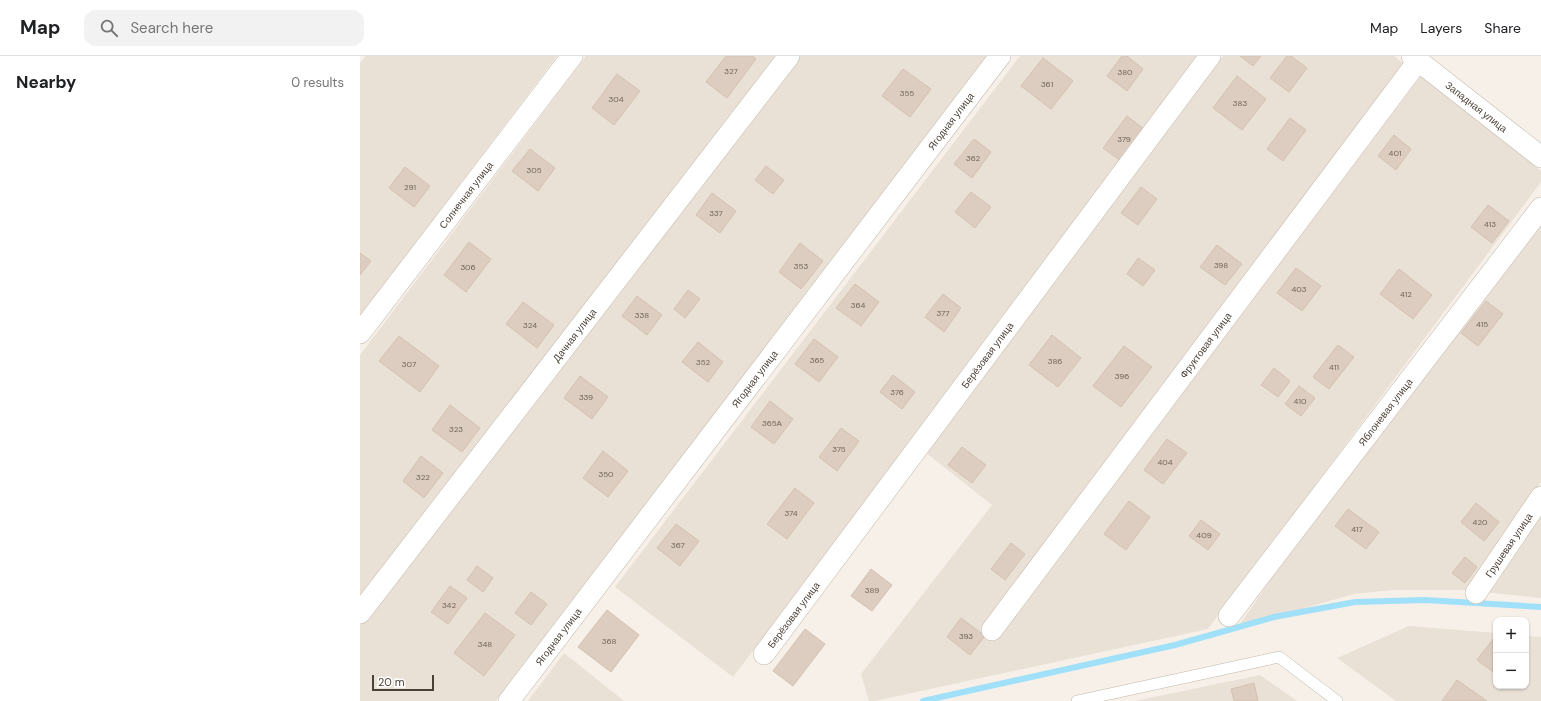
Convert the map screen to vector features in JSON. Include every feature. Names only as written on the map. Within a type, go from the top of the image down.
[{"type":"street","name":"Солнечная улица","points":[[360,334],[572,56]]},
{"type":"street","name":"Дачная улица","points":[[360,613],[789,56]]},
{"type":"street","name":"Ягодная улица","points":[[509,701],[1000,56]]},
{"type":"street","name":"Берёзовая улица","points":[[764,654],[1210,56]]},
{"type":"street","name":"Западная улица","points":[[1415,59],[1541,157]]},
{"type":"street","name":"Фруктовая улица","points":[[992,630],[1415,59]]},
{"type":"street","name":"Яблоневая улица","points":[[1229,616],[1541,208]]},
{"type":"street","name":"Грушевая улица","points":[[1476,593],[1541,497]]},
{"type":"lane","points":[[1077,701],[1279,657],[1337,701]]},
{"type":"shaded area","points":[[366,56],[557,56],[360,316],[360,63]]},
{"type":"shaded area","points":[[586,56],[777,56],[360,603],[360,355]]},
{"type":"shaded area","points":[[796,56],[991,56],[496,701],[360,701],[360,622]]},
{"type":"shaded area","points":[[1020,56],[1207,56],[733,677],[615,587]]},
{"type":"shaded area","points":[[1223,56],[1394,56],[1407,66],[984,630],[996,640],[1421,76],[1541,171],[1541,182],[1208,629],[875,701],[869,701],[861,674],[992,505],[925,452]]},
{"type":"shaded area","points":[[1541,216],[1541,482],[1467,590],[1392,590],[1354,594],[1238,627],[1360,450]]},
{"type":"shaded area","points":[[1541,510],[1541,598],[1484,592]]},
{"type":"shaded area","points":[[1409,626],[1493,633],[1493,689],[1529,689],[1529,636],[1541,637],[1541,701],[1396,701],[1337,658]]},
{"type":"shaded area","points":[[564,653],[624,701],[528,701]]},
{"type":"shaded area","points":[[1260,675],[1297,701],[1135,701]]},
{"type":"building","points":[[726,56],[752,56],[756,59],[727,98],[706,82]]},
{"type":"building","points":[[1122,56],[1127,56],[1143,69],[1127,91],[1107,76]]},
{"type":"building","points":[[1240,56],[1261,56],[1253,66]]},
{"type":"building","points":[[1287,56],[1291,56],[1307,68],[1289,92],[1270,78]]},
{"type":"building","points":[[1043,58],[1073,81],[1051,109],[1021,86]]},
{"type":"building","points":[[903,69],[931,89],[910,117],[882,96]]},
{"type":"building","points":[[617,74],[640,91],[614,125],[592,108]]},
{"type":"building","points":[[1237,76],[1266,99],[1242,130],[1213,108]]},
{"type":"building","points":[[1127,116],[1145,130],[1121,161],[1103,148]]},
{"type":"building","points":[[1290,118],[1306,130],[1283,161],[1267,149]]},
{"type":"building","points":[[1394,135],[1411,149],[1396,170],[1378,156]]},
{"type":"building","points":[[974,139],[991,152],[972,178],[954,164]]},
{"type":"building","points":[[530,149],[555,168],[538,191],[512,171]]},
{"type":"building","points":[[766,166],[784,180],[773,194],[755,180]]},
{"type":"building","points":[[405,167],[430,186],[414,207],[389,188]]},
{"type":"building","points":[[1141,187],[1157,199],[1138,225],[1121,213]]},
{"type":"building","points":[[971,192],[991,207],[975,228],[955,212]]},
{"type":"building","points":[[712,193],[736,211],[720,233],[696,215]]},
{"type":"building","points":[[1488,205],[1509,221],[1492,243],[1471,227]]},
{"type":"building","points":[[469,242],[491,259],[466,292],[444,275]]},
{"type":"building","points":[[800,243],[823,261],[801,289],[779,272]]},
{"type":"building","points":[[1217,245],[1242,264],[1225,285],[1200,267]]},
{"type":"building","points":[[360,253],[371,261],[360,275]]},
{"type":"building","points":[[1138,258],[1155,270],[1143,286],[1127,274]]},
{"type":"building","points":[[1296,268],[1321,286],[1302,311],[1277,293]]},
{"type":"building","points":[[1399,269],[1432,295],[1413,319],[1380,294]]},
{"type":"building","points":[[855,284],[879,302],[861,326],[836,308]]},
{"type":"building","points":[[688,290],[700,299],[685,318],[674,309]]},
{"type":"building","points":[[943,294],[961,308],[944,332],[925,317]]},
{"type":"building","points":[[637,296],[662,315],[647,335],[622,316]]},
{"type":"building","points":[[1486,301],[1503,314],[1478,346],[1461,333]]},
{"type":"building","points":[[523,302],[554,325],[537,348],[506,324]]},
{"type":"building","points":[[1052,335],[1081,358],[1058,387],[1029,365]]},
{"type":"building","points":[[399,336],[439,366],[420,392],[379,361]]},
{"type":"building","points":[[814,339],[838,357],[819,382],[795,364]]},
{"type":"building","points":[[698,342],[723,362],[708,382],[682,362]]},
{"type":"building","points":[[1338,345],[1354,357],[1329,389],[1313,377]]},
{"type":"building","points":[[1124,346],[1152,367],[1121,407],[1093,386]]},
{"type":"building","points":[[1274,368],[1290,381],[1278,397],[1261,385]]},
{"type":"building","points":[[893,375],[915,392],[902,409],[880,392]]},
{"type":"building","points":[[580,376],[608,397],[592,419],[564,398]]},
{"type":"building","points":[[1299,386],[1315,398],[1301,416],[1285,404]]},
{"type":"building","points":[[770,401],[793,419],[774,444],[751,427]]},
{"type":"building","points":[[450,405],[480,428],[462,452],[432,430]]},
{"type":"building","points":[[841,428],[859,441],[837,471],[819,457]]},
{"type":"building","points":[[1167,439],[1187,453],[1163,484],[1144,470]]},
{"type":"building","points":[[962,447],[986,465],[972,483],[948,465]]},
{"type":"building","points":[[603,451],[628,471],[608,497],[583,478]]},
{"type":"building","points":[[421,456],[443,473],[424,498],[403,481]]},
{"type":"building","points":[[795,488],[814,503],[787,539],[767,524]]},
{"type":"building","points":[[1129,501],[1150,517],[1126,550],[1104,534]]},
{"type":"building","points":[[1476,503],[1499,522],[1484,541],[1461,522]]},
{"type":"building","points":[[1348,509],[1379,532],[1366,549],[1335,526]]},
{"type":"building","points":[[1201,520],[1220,534],[1208,550],[1189,536]]},
{"type":"building","points":[[676,524],[699,541],[680,566],[657,548]]},
{"type":"building","points":[[1011,543],[1025,554],[1005,580],[991,569]]},
{"type":"building","points":[[1465,557],[1477,567],[1465,583],[1452,573]]},
{"type":"building","points":[[477,566],[493,578],[483,592],[467,580]]},
{"type":"building","points":[[871,569],[892,585],[872,611],[851,596]]},
{"type":"building","points":[[450,586],[467,598],[448,624],[431,612]]},
{"type":"building","points":[[531,592],[547,604],[531,625],[515,613]]},
{"type":"building","points":[[607,610],[639,635],[611,672],[578,647]]},
{"type":"building","points":[[485,613],[515,635],[484,676],[454,653]]},
{"type":"building","points":[[961,618],[985,636],[970,655],[947,637]]},
{"type":"building","points":[[805,629],[825,644],[793,686],[773,671]]},
{"type":"building","points":[[1493,639],[1493,672],[1477,660]]},
{"type":"building","points":[[1457,680],[1487,701],[1442,701]]},
{"type":"building","points":[[1254,683],[1258,701],[1234,701],[1231,689]]},
{"type":"waterway","points":[[923,701],[1175,645],[1274,617],[1355,602],[1425,600],[1541,607]]}]
